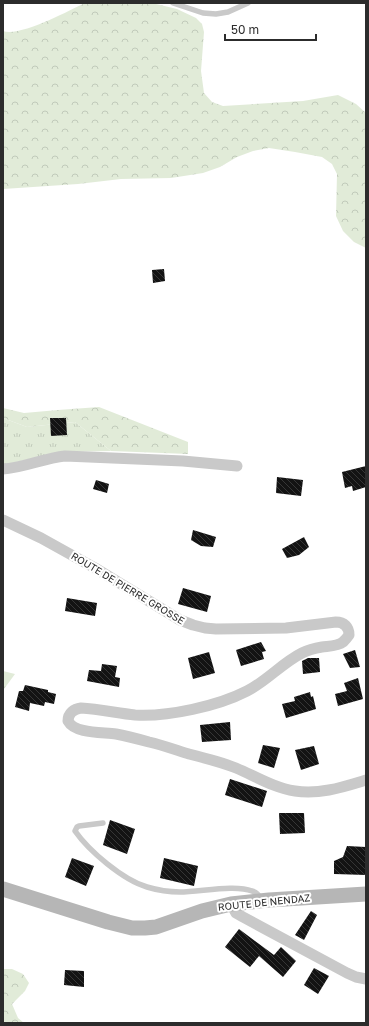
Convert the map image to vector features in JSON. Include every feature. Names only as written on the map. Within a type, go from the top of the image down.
[{"type":"main road","name":"ROUTE DE NENDAZ","points":[[3,889],[108,922],[132,928],[156,927],[202,911],[231,904],[366,894]]},
{"type":"street","points":[[3,469],[10,469],[46,459],[65,456],[183,461],[237,466]]},
{"type":"street","name":"ROUTE DE PIERRE GROSSE","points":[[3,520],[52,544],[95,568],[180,620],[193,626],[216,629],[286,628],[339,622],[344,625],[348,631],[349,635],[343,642],[336,645],[317,648],[301,654],[287,662],[253,688],[242,694],[217,703],[176,713],[149,715],[135,715],[81,708],[75,709],[69,715],[68,721],[72,726],[85,731],[134,738],[217,762],[237,768],[275,786],[293,791],[305,792],[327,790],[344,787],[366,780]]},
{"type":"street","points":[[231,904],[236,913],[243,917],[346,973],[366,979]]},
{"type":"lane","points":[[173,3],[203,13],[216,14],[228,12],[248,3]]},
{"type":"lane","points":[[103,823],[79,826],[75,831],[89,847],[109,865],[124,877],[136,883],[161,890],[178,892],[199,892],[227,888],[244,888],[254,891],[259,895],[261,901]]},
{"type":"green space","points":[[85,3],[152,3],[177,9],[196,18],[202,24],[204,32],[201,71],[204,93],[212,102],[223,106],[303,101],[338,95],[356,104],[366,113],[366,248],[354,242],[343,231],[336,216],[337,174],[332,164],[322,157],[295,152],[269,148],[253,151],[237,157],[220,167],[203,173],[171,178],[121,179],[78,184],[3,189],[3,31],[11,32],[32,27]]},
{"type":"green space","points":[[99,407],[188,442],[188,454],[111,451],[75,422],[27,427],[3,418],[3,408],[24,413]]},
{"type":"green space","points":[[3,418],[27,427],[75,422],[111,451],[60,452],[3,465]]},
{"type":"green space","points":[[3,671],[15,674],[4,689],[3,712]]},
{"type":"green space","points":[[3,969],[12,969],[23,974],[29,983],[25,991],[12,1004],[18,1018],[24,1023],[3,1023]]},
{"type":"building","points":[[164,269],[165,281],[153,283],[152,270]]},
{"type":"building","points":[[50,418],[66,418],[67,435],[51,436]]},
{"type":"building","points":[[366,466],[366,487],[353,491],[352,486],[345,488],[342,472]]},
{"type":"building","points":[[277,477],[303,480],[301,496],[276,493]]},
{"type":"building","points":[[96,480],[109,484],[107,493],[93,489]]},
{"type":"building","points":[[193,530],[216,537],[213,547],[201,546],[191,540]]},
{"type":"building","points":[[304,537],[309,547],[299,555],[287,558],[282,549]]},
{"type":"building","points":[[183,588],[211,596],[207,612],[178,604]]},
{"type":"building","points":[[67,598],[97,603],[95,616],[65,611]]},
{"type":"building","points":[[261,642],[266,651],[262,652],[264,659],[241,666],[236,650]]},
{"type":"building","points":[[355,650],[360,667],[350,668],[343,654]]},
{"type":"building","points":[[209,652],[215,673],[193,679],[188,658]]},
{"type":"building","points":[[308,658],[319,658],[320,672],[303,674],[302,661]]},
{"type":"building","points":[[102,664],[117,666],[115,677],[120,678],[119,687],[87,681],[89,670],[101,671]]},
{"type":"building","points":[[358,678],[363,699],[338,706],[335,694],[347,691],[344,683]]},
{"type":"building","points":[[25,685],[48,690],[48,692],[56,694],[54,704],[45,702],[44,706],[30,703],[29,711],[15,707],[19,691],[23,691]]},
{"type":"building","points":[[310,692],[311,697],[313,696],[316,709],[286,718],[282,704],[295,701],[294,697]]},
{"type":"building","points":[[230,722],[231,740],[202,742],[200,725]]},
{"type":"building","points":[[263,745],[280,748],[274,768],[258,763]]},
{"type":"building","points":[[314,746],[319,764],[301,770],[295,750]]},
{"type":"building","points":[[230,779],[267,791],[262,807],[225,795]]},
{"type":"building","points":[[279,813],[304,813],[305,833],[280,834]]},
{"type":"building","points":[[110,820],[135,829],[127,854],[103,845]]},
{"type":"building","points":[[347,846],[366,847],[366,875],[334,874],[334,861],[343,857]]},
{"type":"building","points":[[72,858],[94,866],[86,886],[65,877]]},
{"type":"building","points":[[164,858],[198,866],[194,886],[160,878]]},
{"type":"building","points":[[311,911],[317,915],[304,940],[295,935]]},
{"type":"building","points":[[239,929],[274,955],[281,947],[296,961],[283,977],[259,956],[250,967],[225,947]]},
{"type":"building","points":[[314,968],[329,976],[318,994],[304,985]]},
{"type":"building","points":[[65,970],[84,971],[84,987],[64,985]]}]
